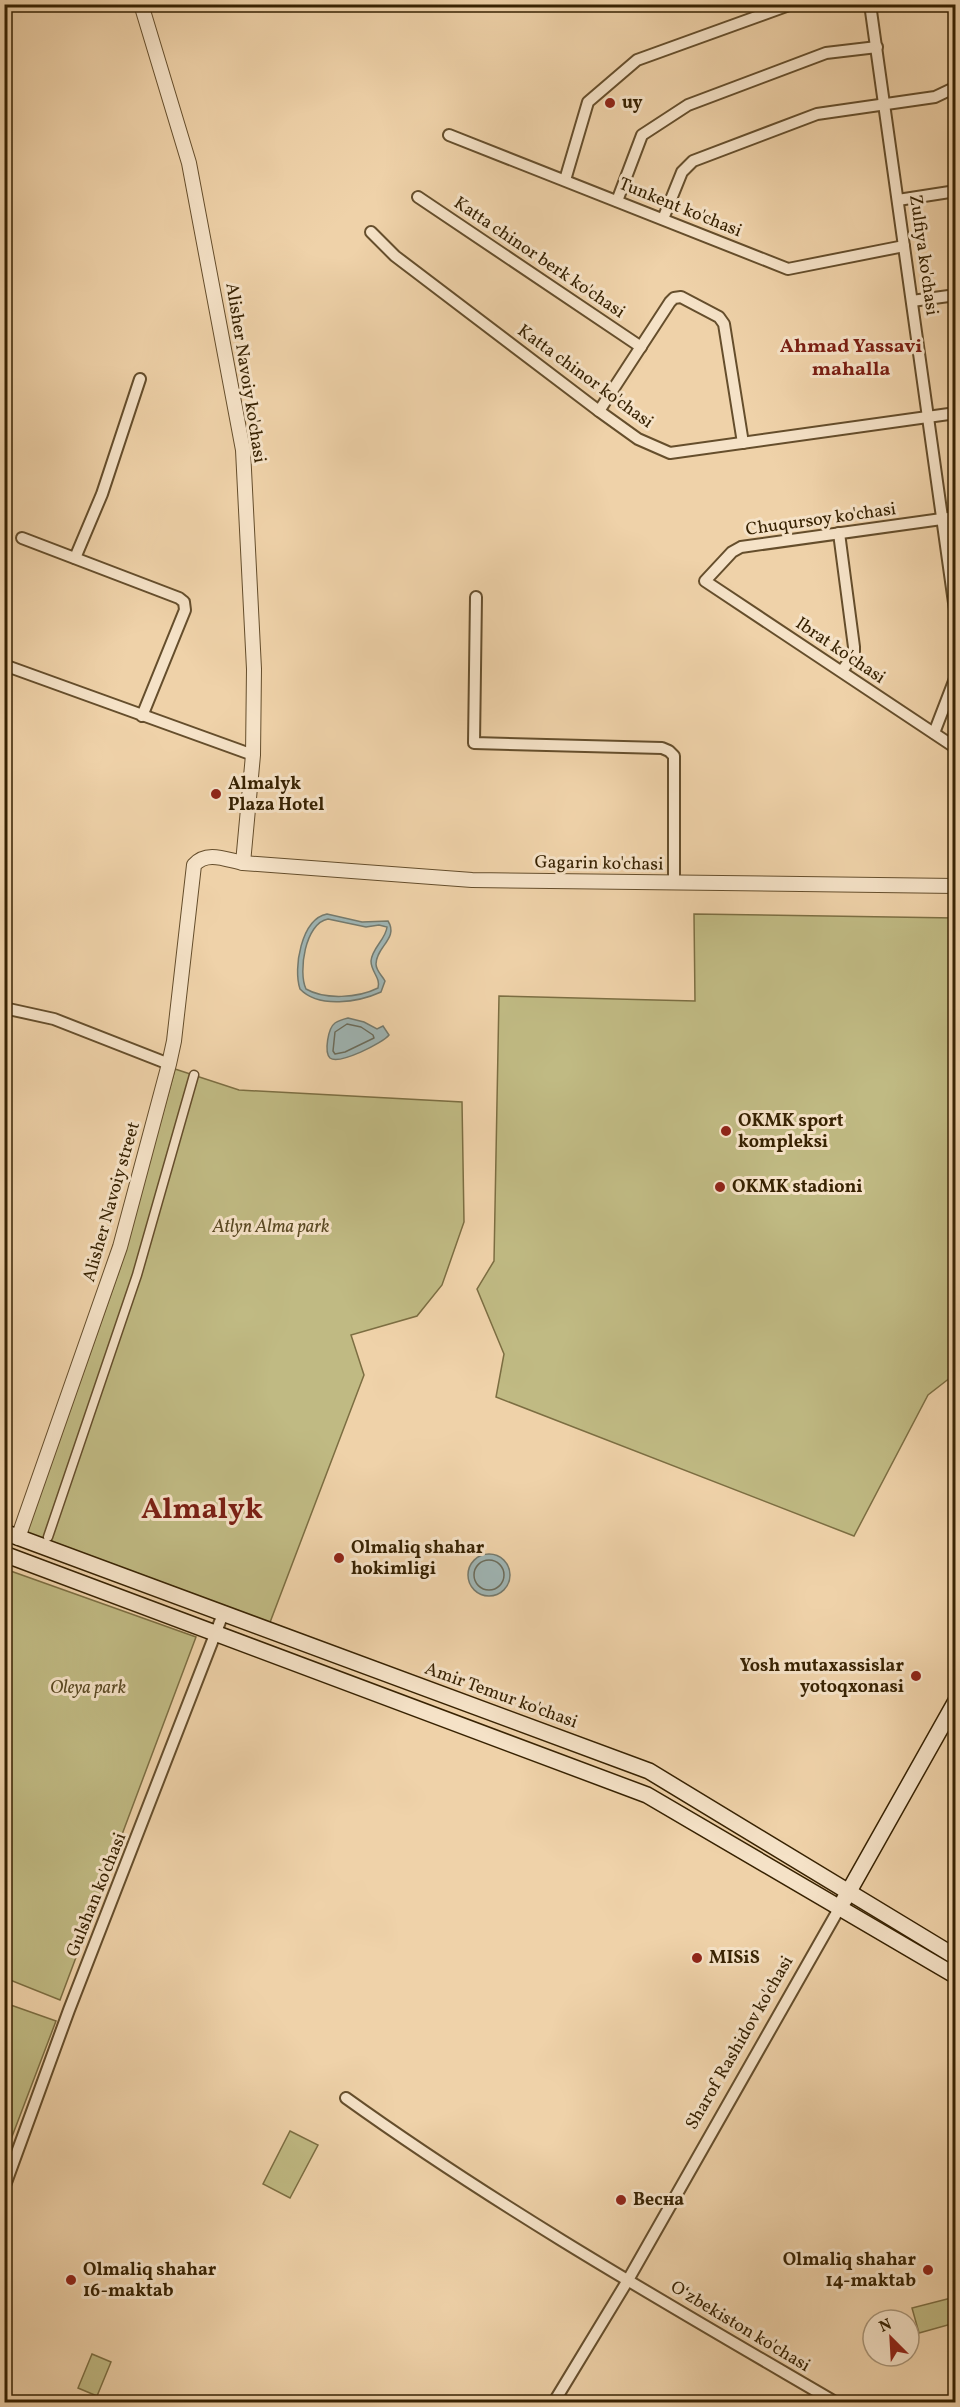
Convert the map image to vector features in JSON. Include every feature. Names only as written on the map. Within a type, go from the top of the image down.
[{"type":"main road","name":"Amir Temur ko'chasi","points":[[11,1535],[649,1771],[956,1957]]},
{"type":"main road","points":[[4,1554],[647,1795],[956,1976]]},
{"type":"main road","name":"Sharof Rashidov ko'chasi","points":[[840,1907],[956,1701]]},
{"type":"street","name":"Alisher Navoiy ko'chasi","points":[[141,4],[189,163],[243,450],[254,669],[253,755],[243,863]]},
{"type":"street","points":[[565,180],[588,102],[637,60],[792,4]]},
{"type":"street","name":"Zulfiya ko'chasi","points":[[870,4],[956,617]]},
{"type":"street","points":[[617,201],[642,135],[688,105],[826,53],[877,47]]},
{"type":"street","points":[[663,219],[682,172],[693,161],[817,114],[935,97],[956,87]]},
{"type":"street","name":"Tunkent ko'chasi","points":[[449,135],[788,269],[904,246]]},
{"type":"street","points":[[898,200],[956,191]]},
{"type":"street","name":"Katta chinor berk ko'chasi","points":[[418,196],[641,346]]},
{"type":"street","name":"Katta chinor ko'chasi","points":[[371,232],[395,256],[599,411],[639,439],[670,453],[956,413]]},
{"type":"street","points":[[912,301],[956,295]]},
{"type":"street","points":[[599,411],[674,298],[681,297],[719,317],[724,324],[742,443]]},
{"type":"street","points":[[75,558],[102,494],[140,379]]},
{"type":"street","name":"Chuqursoy ko'chasi","points":[[705,582],[732,552],[741,548],[956,517]]},
{"type":"street","points":[[839,533],[854,647],[854,654],[842,671]]},
{"type":"street","points":[[22,538],[179,598],[184,602],[185,610],[142,716]]},
{"type":"street","name":"Ibrat ko'chasi","points":[[705,582],[956,748]]},
{"type":"street","points":[[476,597],[474,743],[662,748],[669,751],[674,756],[674,883]]},
{"type":"street","points":[[4,665],[253,755]]},
{"type":"street","points":[[934,734],[956,676]]},
{"type":"street","name":"Gagarin ko'chasi","points":[[195,865],[207,856],[243,863],[472,880],[956,886]]},
{"type":"street","name":"Alisher Navoiy street","points":[[11,1535],[120,1247],[174,1041],[195,865]]},
{"type":"street","points":[[4,1008],[54,1019],[169,1064]]},
{"type":"street","points":[[48,1536],[137,1275],[194,1075]]},
{"type":"street","name":"Gulshan ko'chasi","points":[[4,2188],[69,2010],[223,1614]]},
{"type":"street","name":"Sharof Rashidov ko'chasi","points":[[554,2403],[840,1907]]},
{"type":"street","name":"O‘zbekiston ko'chasi","points":[[346,2098],[424,2155],[627,2280],[835,2403]]},
{"type":"green space","name":"OKMK sport kompleksi","points":[[694,914],[955,918],[955,1374],[928,1395],[854,1536],[496,1397],[504,1354],[477,1289],[494,1261],[499,996],[695,1001]]},
{"type":"green space","name":"Atlyn Alma park","points":[[175,1069],[239,1090],[462,1102],[464,1222],[442,1285],[417,1316],[351,1335],[364,1375],[269,1625],[26,1535],[120,1268]]},
{"type":"green space","name":"Oleya park","points":[[5,1569],[196,1637],[60,2000],[5,1978]]},
{"type":"green space","points":[[4,2003],[56,2021],[5,2155]]},
{"type":"green space","points":[[290,2131],[318,2145],[290,2198],[263,2184]]},
{"type":"green space","points":[[955,2297],[955,2323],[921,2332],[921,2308],[912,2308]]},
{"type":"green space","points":[[92,2354],[111,2362],[97,2396],[78,2388]]},
{"type":"water","points":[[327,914],[362,922],[388,921],[391,932],[379,952],[376,964],[385,981],[381,992],[362,999],[339,1002],[318,999],[300,989],[298,970],[301,946],[311,925],[318,918]],"holes":[[[328,919],[366,927],[379,925],[387,927],[371,961],[379,984],[378,988],[351,996],[322,995],[306,989],[303,971],[305,949],[309,938],[320,922]]]},
{"type":"water","points":[[348,1018],[364,1022],[377,1029],[383,1026],[389,1035],[370,1048],[351,1056],[330,1058],[327,1046],[330,1030],[335,1023]]},
{"type":"water","points":[[489,1554],[497,1555],[504,1560],[509,1567],[509,1583],[504,1590],[497,1595],[489,1596],[481,1595],[474,1590],[469,1583],[468,1575],[469,1567],[474,1560],[481,1555]]},
{"type":"place","name":"uy","points":[[610,103]]},
{"type":"place","name":"Almalyk Plaza Hotel","points":[[216,794]]},
{"type":"place","name":"OKMK sport kompleksi","points":[[726,1131]]},
{"type":"place","name":"OKMK stadioni","points":[[720,1187]]},
{"type":"place","name":"Olmaliq shahar hokimligi","points":[[339,1558]]},
{"type":"place","name":"Yosh mutaxassislar yotoqxonasi","points":[[916,1676]]},
{"type":"place","name":"MISiS","points":[[697,1958]]},
{"type":"place","name":"Весна","points":[[621,2200]]},
{"type":"place","name":"Olmaliq shahar 14-maktab","points":[[928,2270]]},
{"type":"place","name":"Olmaliq shahar 16-maktab","points":[[71,2280]]},
{"type":"district","name":"Ahmad Yassavi mahalla","points":[[851,358]]},
{"type":"district","name":"Almalyk","points":[[202,1510]]}]
